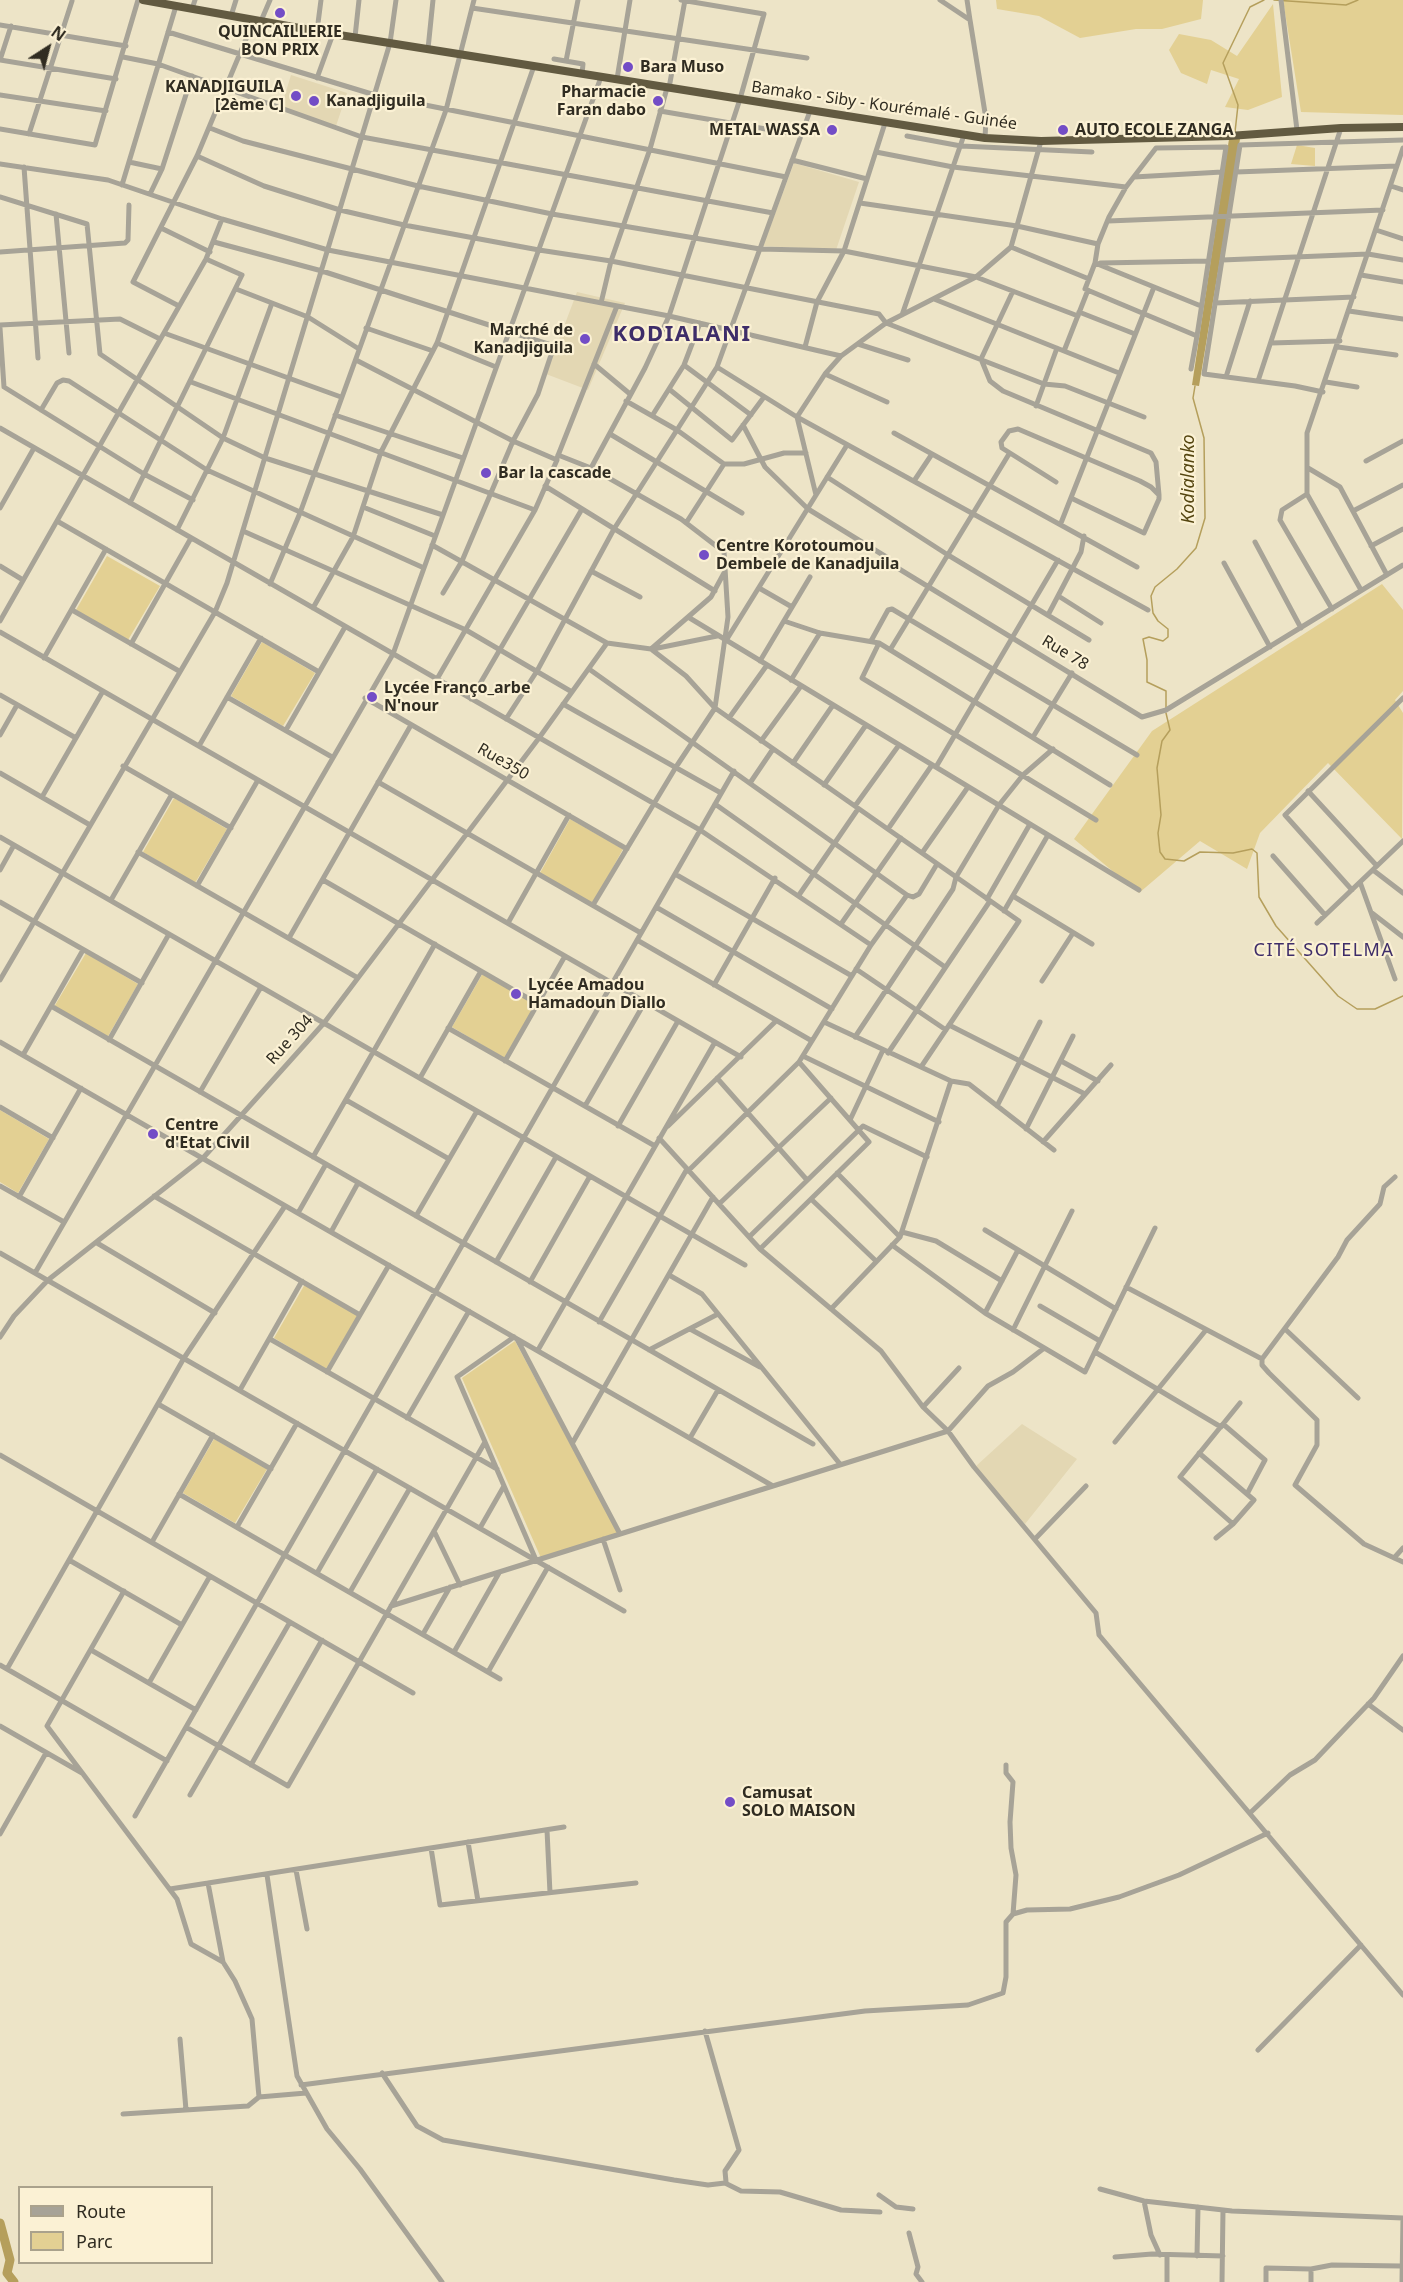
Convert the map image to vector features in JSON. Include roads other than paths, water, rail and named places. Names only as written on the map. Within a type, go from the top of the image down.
[{"type":"highway","name":"Bamako - Siby - Kourémalé - Guinée","points":[[143,0],[333,34],[985,138],[1041,141],[1229,136],[1297,130],[1403,127]]},
{"type":"street","points":[[29,134],[72,0]]},
{"type":"street","points":[[0,129],[95,146],[138,0]]},
{"type":"street","points":[[192,9],[195,0]]},
{"type":"street","points":[[233,16],[236,0]]},
{"type":"street","points":[[179,306],[133,282],[197,156],[240,54],[270,0]]},
{"type":"street","points":[[317,31],[321,0]]},
{"type":"street","points":[[355,37],[359,0]]},
{"type":"street","points":[[0,979],[215,612],[243,531],[375,95],[390,43],[396,0]]},
{"type":"street","points":[[428,49],[433,0]]},
{"type":"street","points":[[270,584],[300,513],[446,110],[474,0]]},
{"type":"street","points":[[566,61],[578,0]]},
{"type":"street","points":[[617,80],[630,0]]},
{"type":"street","points":[[591,468],[669,316],[740,99],[764,14],[684,0],[668,88],[611,261],[601,303]]},
{"type":"street","points":[[736,9],[738,0]]},
{"type":"street","points":[[940,0],[970,20]]},
{"type":"street","points":[[967,0],[986,119],[985,138]]},
{"type":"street","points":[[1281,2],[1297,130]]},
{"type":"street","points":[[122,184],[176,6]]},
{"type":"street","points":[[472,8],[807,58]]},
{"type":"street","points":[[0,25],[126,46]]},
{"type":"street","points":[[11,26],[0,60],[116,79]]},
{"type":"street","points":[[168,32],[375,95],[514,124],[650,148],[786,177]]},
{"type":"street","points":[[317,78],[333,34]]},
{"type":"street","points":[[123,57],[158,64],[362,137],[773,213]]},
{"type":"street","points":[[554,59],[583,64],[582,74]]},
{"type":"street","points":[[313,608],[353,537],[381,452],[437,343],[534,66]]},
{"type":"street","points":[[150,194],[162,169],[192,76]]},
{"type":"street","points":[[35,1273],[365,698],[393,654],[601,77]]},
{"type":"street","points":[[0,95],[106,111]]},
{"type":"street","points":[[660,111],[801,135]]},
{"type":"street","points":[[506,719],[537,671],[614,529],[717,367],[810,111]]},
{"type":"street","points":[[805,348],[817,302],[844,251],[885,123]]},
{"type":"street","points":[[210,128],[243,141],[352,170],[552,214],[760,249],[844,251],[976,277],[1135,334]]},
{"type":"street","points":[[1258,381],[1341,128]]},
{"type":"street","points":[[902,316],[964,135]]},
{"type":"street","points":[[907,136],[961,146],[1092,152]]},
{"type":"street","points":[[1323,392],[1204,374],[1240,145],[1403,140]]},
{"type":"street","points":[[816,495],[797,417],[825,374],[841,356],[886,323],[976,277],[1011,247],[1041,141]]},
{"type":"street","points":[[1191,369],[1197,336],[1208,261],[1216,216],[1226,147],[1156,148],[1126,187],[1108,221],[1098,244],[1095,263],[1085,289],[1197,336]]},
{"type":"street","points":[[1361,591],[1307,494],[1308,426],[1323,392],[1403,148]]},
{"type":"street","points":[[876,152],[953,167],[1126,187]]},
{"type":"street","points":[[197,156],[264,186],[340,210],[404,225],[611,261],[879,314],[886,323],[1044,384],[1065,386],[1144,417]]},
{"type":"street","points":[[792,160],[867,179]]},
{"type":"street","points":[[129,162],[162,169]]},
{"type":"street","points":[[0,164],[122,184],[222,219],[328,250],[669,316],[841,356]]},
{"type":"street","points":[[1236,172],[1397,166]]},
{"type":"street","points":[[24,167],[38,358]]},
{"type":"street","points":[[1134,177],[1222,172]]},
{"type":"street","points":[[1391,186],[1403,190]]},
{"type":"street","points":[[0,197],[87,224],[100,354],[223,438],[265,458],[312,475],[369,489],[443,514]]},
{"type":"street","points":[[860,203],[935,216],[1017,226],[1098,244]]},
{"type":"street","points":[[0,252],[128,242],[129,205]]},
{"type":"street","points":[[1108,221],[1383,210]]},
{"type":"street","points":[[56,214],[69,353]]},
{"type":"street","points":[[0,621],[210,252],[222,219]]},
{"type":"street","points":[[161,228],[210,252]]},
{"type":"street","points":[[1376,230],[1403,239]]},
{"type":"street","points":[[214,242],[322,271],[554,346],[538,394],[513,441],[462,561],[444,593]]},
{"type":"street","points":[[1011,247],[1089,279]]},
{"type":"street","points":[[1222,260],[1368,254],[1403,260]]},
{"type":"street","points":[[129,503],[179,407],[242,275],[206,259]]},
{"type":"street","points":[[1095,263],[1208,261]]},
{"type":"street","points":[[1095,263],[1201,306]]},
{"type":"street","points":[[1361,275],[1403,282]]},
{"type":"street","points":[[1061,523],[1154,287]]},
{"type":"street","points":[[236,289],[308,316],[359,349]]},
{"type":"street","points":[[1064,351],[1088,290]]},
{"type":"street","points":[[1012,291],[981,358],[994,386],[1036,406],[1151,453],[1156,462],[1159,495],[1144,533],[1071,498]]},
{"type":"street","points":[[1215,303],[1354,297]]},
{"type":"street","points":[[934,299],[1119,373]]},
{"type":"street","points":[[1226,377],[1250,301]]},
{"type":"street","points":[[177,530],[223,438],[239,400],[272,303]]},
{"type":"street","points":[[437,680],[535,510],[617,306]]},
{"type":"street","points":[[1349,311],[1403,319]]},
{"type":"street","points":[[160,339],[120,319],[0,327],[4,387],[144,474],[193,500]]},
{"type":"street","points":[[652,416],[684,365],[700,323]]},
{"type":"street","points":[[366,328],[433,351]]},
{"type":"street","points":[[164,333],[341,397]]},
{"type":"street","points":[[437,343],[496,367]]},
{"type":"street","points":[[1271,343],[1339,344],[1396,356]]},
{"type":"street","points":[[858,344],[908,360]]},
{"type":"street","points":[[1036,406],[1057,348]]},
{"type":"street","points":[[356,360],[513,441],[591,468],[686,523],[723,552],[728,617],[715,708],[676,767],[593,905]]},
{"type":"street","points":[[594,364],[630,394]]},
{"type":"street","points":[[684,365],[751,415]]},
{"type":"street","points":[[717,367],[797,417],[1148,610]]},
{"type":"street","points":[[825,374],[887,402]]},
{"type":"street","points":[[41,410],[57,383],[63,380],[119,412],[207,470],[424,568]]},
{"type":"street","points":[[191,382],[535,510]]},
{"type":"street","points":[[1326,382],[1357,387]]},
{"type":"street","points":[[669,389],[732,440],[764,397]]},
{"type":"street","points":[[626,401],[677,430],[724,464],[760,460],[784,453],[806,453]]},
{"type":"street","points":[[334,415],[463,458]]},
{"type":"street","name":"Rue 78","points":[[743,425],[760,460],[808,508],[888,558],[891,564],[1142,717],[1166,710],[1403,565]]},
{"type":"street","points":[[0,428],[700,830],[775,878],[871,945]]},
{"type":"street","points":[[1056,482],[1002,448],[1001,442],[1013,429],[1140,481],[1159,495]]},
{"type":"street","points":[[894,433],[1061,523],[1137,567]]},
{"type":"street","points":[[610,434],[742,513]]},
{"type":"street","points":[[1366,461],[1403,441]]},
{"type":"street","points":[[726,641],[847,444]]},
{"type":"street","points":[[0,508],[34,448]]},
{"type":"street","points":[[914,481],[932,454]]},
{"type":"street","points":[[890,650],[1009,454]]},
{"type":"street","points":[[686,523],[724,464]]},
{"type":"street","points":[[1308,468],[1337,483],[1387,575]]},
{"type":"street","points":[[827,477],[948,555],[1089,640]]},
{"type":"street","points":[[1353,512],[1403,485]]},
{"type":"street","points":[[545,486],[715,591]]},
{"type":"street","points":[[0,490],[8,494]]},
{"type":"street","points":[[1307,494],[1282,510],[1280,520],[1332,609]]},
{"type":"street","points":[[363,507],[435,536]]},
{"type":"street","points":[[471,699],[582,509]]},
{"type":"street","points":[[57,521],[319,672]]},
{"type":"street","points":[[1371,546],[1403,529]]},
{"type":"street","points":[[243,531],[466,630],[572,692]]},
{"type":"street","points":[[1048,615],[1060,597],[1073,569],[1084,536]]},
{"type":"street","points":[[131,644],[191,538]]},
{"type":"street","points":[[1255,542],[1301,628]]},
{"type":"street","points":[[432,544],[607,644],[651,649],[718,636]]},
{"type":"street","points":[[44,658],[106,549]]},
{"type":"street","points":[[888,829],[956,734],[1058,560]]},
{"type":"street","points":[[1224,562],[1270,647]]},
{"type":"street","points":[[0,566],[23,580]]},
{"type":"street","points":[[591,571],[640,597]]},
{"type":"street","points":[[651,649],[715,591],[724,572]]},
{"type":"street","points":[[760,661],[810,577]]},
{"type":"street","points":[[759,588],[792,607]]},
{"type":"street","points":[[1060,597],[1101,623]]},
{"type":"street","points":[[871,641],[888,610],[892,609],[1137,755]]},
{"type":"street","points":[[72,610],[179,671]]},
{"type":"street","points":[[688,617],[1139,890]]},
{"type":"street","points":[[784,621],[819,633],[879,643],[1110,784]]},
{"type":"street","points":[[286,730],[345,627]]},
{"type":"street","points":[[0,632],[741,1056]]},
{"type":"street","points":[[791,680],[819,633]]},
{"type":"street","points":[[199,746],[261,638]]},
{"type":"street","points":[[879,643],[862,678],[1096,820]]},
{"type":"street","name":"Rue 304","points":[[0,1337],[14,1316],[48,1280],[97,1244],[203,1158],[324,1023],[607,644]]},
{"type":"street","points":[[651,649],[686,675],[715,708],[1019,921],[921,1067]]},
{"type":"street","points":[[729,718],[767,665]]},
{"type":"street","points":[[589,669],[907,895],[914,897],[919,894],[938,864]]},
{"type":"street","points":[[1033,737],[1072,673]]},
{"type":"street","points":[[761,741],[801,686]]},
{"type":"street","points":[[42,797],[103,691]]},
{"type":"street","points":[[0,695],[76,738]]},
{"type":"street","points":[[227,697],[332,757]]},
{"type":"street","name":"Rue350","points":[[365,698],[627,849]]},
{"type":"street","points":[[1352,890],[1285,815],[1403,698]]},
{"type":"street","points":[[564,704],[721,793]]},
{"type":"street","points":[[0,735],[18,705]]},
{"type":"street","points":[[793,763],[833,705]]},
{"type":"street","points":[[289,938],[411,724]]},
{"type":"street","points":[[824,785],[866,725]]},
{"type":"street","points":[[799,895],[899,745]]},
{"type":"street","points":[[750,783],[773,749]]},
{"type":"street","points":[[855,1037],[953,889],[956,877],[999,806],[1023,775],[1053,749]]},
{"type":"street","points":[[123,766],[231,828]]},
{"type":"street","points":[[135,1816],[734,771]]},
{"type":"street","points":[[0,773],[90,825]]},
{"type":"street","points":[[197,886],[258,780]]},
{"type":"street","points":[[378,782],[641,933]]},
{"type":"street","points":[[921,853],[968,786]]},
{"type":"street","points":[[1308,791],[1375,868],[1403,893]]},
{"type":"street","points":[[111,900],[172,794]]},
{"type":"street","points":[[715,804],[945,967]]},
{"type":"street","points":[[507,923],[569,815]]},
{"type":"street","points":[[850,1120],[886,1052],[988,900],[1030,824]]},
{"type":"street","points":[[1004,910],[1048,835]]},
{"type":"street","points":[[0,837],[745,1265]]},
{"type":"street","points":[[842,924],[900,838]]},
{"type":"street","points":[[0,870],[14,845]]},
{"type":"street","points":[[1317,923],[1402,845]]},
{"type":"street","points":[[138,852],[358,978]]},
{"type":"street","points":[[1273,856],[1325,915]]},
{"type":"street","points":[[675,874],[852,976]]},
{"type":"street","points":[[714,985],[775,878]]},
{"type":"street","points":[[322,880],[538,1004]]},
{"type":"street","points":[[1360,882],[1395,979]]},
{"type":"street","points":[[600,1322],[688,1170],[801,1059],[871,945],[907,895]]},
{"type":"street","points":[[1012,896],[1092,944]]},
{"type":"street","points":[[0,902],[142,983]]},
{"type":"street","points":[[656,907],[832,1009]]},
{"type":"street","points":[[1371,912],[1403,937]]},
{"type":"street","points":[[1042,981],[1073,933]]},
{"type":"street","points":[[109,1040],[169,934]]},
{"type":"street","points":[[637,940],[812,1041]]},
{"type":"street","points":[[313,1157],[435,944]]},
{"type":"street","points":[[23,1055],[83,950]]},
{"type":"street","points":[[506,1061],[566,956]]},
{"type":"street","points":[[856,969],[947,1028],[1086,1094]]},
{"type":"street","points":[[420,1078],[481,971]]},
{"type":"street","points":[[200,1092],[261,987]]},
{"type":"street","points":[[585,1106],[645,1002]]},
{"type":"street","points":[[51,1006],[813,1444]]},
{"type":"street","points":[[618,1126],[678,1021]]},
{"type":"street","points":[[663,1131],[777,1021]]},
{"type":"street","points":[[824,1022],[951,1081],[969,1084],[1054,1150]]},
{"type":"street","points":[[997,1106],[1040,1022]]},
{"type":"street","points":[[448,1028],[654,1146]]},
{"type":"street","points":[[1026,1129],[1073,1036]]},
{"type":"street","points":[[0,1042],[773,1486]]},
{"type":"street","points":[[538,1350],[715,1042]]},
{"type":"street","points":[[801,1059],[939,1122]]},
{"type":"street","points":[[760,1249],[869,1142],[801,1059]]},
{"type":"street","points":[[1061,1061],[1098,1080]]},
{"type":"street","points":[[1043,1142],[1111,1065]]},
{"type":"street","points":[[717,1078],[807,1180]]},
{"type":"street","points":[[831,1309],[901,1234],[951,1081]]},
{"type":"street","points":[[19,1197],[81,1088]]},
{"type":"street","points":[[719,1204],[831,1098]]},
{"type":"street","points":[[346,1100],[449,1159]]},
{"type":"street","points":[[0,1107],[53,1137]]},
{"type":"street","points":[[416,1216],[477,1111]]},
{"type":"street","points":[[749,1237],[863,1126],[927,1157]]},
{"type":"street","points":[[659,1138],[760,1249],[881,1352],[923,1407],[948,1431],[1096,1613],[1099,1635],[1403,1995]]},
{"type":"street","points":[[496,1262],[556,1157]]},
{"type":"street","points":[[298,1213],[326,1164]]},
{"type":"street","points":[[837,1173],[901,1234],[936,1241],[1002,1281]]},
{"type":"street","points":[[530,1282],[590,1176]]},
{"type":"street","points":[[1395,1177],[1384,1187],[1380,1204],[1347,1240],[1338,1257],[1262,1359],[1262,1365],[1317,1420],[1317,1445],[1294,1485],[1364,1544],[1403,1562]]},
{"type":"street","points":[[331,1232],[358,1183]]},
{"type":"street","points":[[0,1186],[64,1222]]},
{"type":"street","points":[[154,1196],[360,1315]]},
{"type":"street","points":[[573,1442],[713,1197]]},
{"type":"street","points":[[811,1199],[876,1261]]},
{"type":"street","points":[[6,1669],[184,1358],[285,1206]]},
{"type":"street","points":[[1013,1330],[1072,1211]]},
{"type":"street","points":[[892,1245],[985,1313],[1085,1372],[1155,1228]]},
{"type":"street","points":[[985,1230],[1116,1309]]},
{"type":"street","points":[[97,1244],[215,1313]]},
{"type":"street","points":[[985,1313],[1018,1250]]},
{"type":"street","points":[[0,1252],[624,1611]]},
{"type":"street","points":[[327,1372],[389,1265]]},
{"type":"street","points":[[669,1275],[702,1294],[840,1464]]},
{"type":"street","points":[[240,1390],[302,1281]]},
{"type":"street","points":[[1126,1287],[1262,1359]]},
{"type":"street","points":[[1040,1306],[1100,1341]]},
{"type":"street","points":[[407,1418],[469,1311]]},
{"type":"street","points":[[650,1350],[718,1314]]},
{"type":"street","points":[[690,1329],[763,1370]]},
{"type":"street","points":[[1285,1329],[1358,1398]]},
{"type":"street","points":[[1115,1442],[1206,1330]]},
{"type":"street","points":[[515,1338],[457,1377],[537,1561]]},
{"type":"street","points":[[515,1338],[573,1442],[620,1534]]},
{"type":"street","points":[[270,1339],[496,1469]]},
{"type":"street","points":[[391,1606],[948,1431],[988,1386],[1013,1372],[1043,1349]]},
{"type":"street","points":[[1095,1352],[1222,1426],[1265,1460],[1247,1494]]},
{"type":"street","points":[[923,1407],[959,1368]]},
{"type":"street","points":[[690,1438],[718,1390]]},
{"type":"street","points":[[1233,1524],[1180,1477],[1240,1403]]},
{"type":"street","points":[[158,1404],[271,1469]]},
{"type":"street","points":[[237,1527],[297,1423]]},
{"type":"street","points":[[152,1542],[213,1436]]},
{"type":"street","points":[[186,1727],[288,1786],[485,1442]]},
{"type":"street","points":[[1199,1453],[1254,1500],[1233,1524],[1216,1538]]},
{"type":"street","points":[[0,1455],[413,1693]]},
{"type":"street","points":[[317,1574],[377,1469]]},
{"type":"street","points":[[480,1528],[504,1486]]},
{"type":"street","points":[[1035,1539],[1086,1486]]},
{"type":"street","points":[[350,1592],[410,1488]]},
{"type":"street","points":[[179,1494],[500,1679]]},
{"type":"street","points":[[434,1532],[460,1585]]},
{"type":"street","points":[[603,1539],[620,1590]]},
{"type":"street","points":[[1394,1558],[1403,1548]]},
{"type":"street","points":[[69,1560],[182,1625]]},
{"type":"street","points":[[488,1672],[548,1567]]},
{"type":"street","points":[[454,1652],[499,1573]]},
{"type":"street","points":[[149,1683],[210,1576]]},
{"type":"street","points":[[423,1634],[450,1587]]},
{"type":"street","points":[[124,1592],[47,1726],[170,1889],[180,1908],[190,1944],[223,1962]]},
{"type":"street","points":[[190,1795],[290,1622]]},
{"type":"street","points":[[251,1765],[322,1640]]},
{"type":"street","points":[[90,1650],[196,1710]]},
{"type":"street","points":[[1250,1813],[1290,1775],[1315,1760],[1368,1704],[1403,1656]]},
{"type":"street","points":[[0,1665],[167,1761]]},
{"type":"street","points":[[1368,1704],[1403,1730]]},
{"type":"street","points":[[0,1726],[85,1775]]},
{"type":"street","points":[[0,1834],[46,1753]]},
{"type":"street","points":[[1005,1765],[1006,1773],[1013,1782],[1010,1822],[1011,1848],[1016,1875],[1013,1914]]},
{"type":"street","points":[[170,1889],[564,1827]]},
{"type":"street","points":[[547,1830],[550,1893]]},
{"type":"street","points":[[302,2085],[865,2010],[961,2006],[1003,1993],[1006,1977],[1006,1922],[1013,1914],[1028,1910],[1070,1909],[1119,1898],[1179,1875],[1268,1833]]},
{"type":"street","points":[[468,1842],[478,1900]]},
{"type":"street","points":[[431,1848],[440,1905],[636,1883]]},
{"type":"street","points":[[296,1870],[307,1929]]},
{"type":"street","points":[[267,1875],[293,2061],[302,2085],[327,2129],[360,2169],[442,2282]]},
{"type":"street","points":[[207,1883],[223,1962],[241,1992],[252,2019],[259,2097]]},
{"type":"street","points":[[1258,2050],[1361,1945]]},
{"type":"street","points":[[705,2031],[740,2150],[725,2171],[726,2182]]},
{"type":"street","points":[[180,2039],[186,2110]]},
{"type":"street","points":[[382,2073],[417,2126],[443,2140],[674,2180],[708,2185],[725,2183],[741,2191],[780,2192],[841,2210],[880,2212]]},
{"type":"street","points":[[123,2114],[248,2106],[259,2097],[306,2093]]},
{"type":"street","points":[[1100,2189],[1144,2200],[1223,2210],[1403,2218],[1402,2282]]},
{"type":"street","points":[[879,2195],[896,2206],[913,2209]]},
{"type":"street","points":[[1144,2200],[1151,2235],[1164,2256],[1167,2282]]},
{"type":"street","points":[[1197,2256],[1198,2207]]},
{"type":"street","points":[[1222,2282],[1223,2210]]},
{"type":"street","points":[[909,2233],[918,2267],[916,2274],[922,2282]]},
{"type":"street","points":[[1115,2257],[1223,2256]]},
{"type":"street","points":[[1266,2282],[1266,2268],[1311,2269],[1332,2265],[1401,2266]]},
{"type":"street","points":[[1311,2269],[1311,2282]]},
{"type":"waterway","name":"Kodialanko","points":[[1235,132],[1238,105],[1223,63],[1250,7],[1264,0]]},
{"type":"waterway","name":"Kodialanko","points":[[1274,0],[1346,5],[1358,0]]},
{"type":"waterway","name":"Kodialanko","points":[[1166,708],[1166,691],[1147,682],[1147,660],[1143,639],[1149,637],[1163,641],[1168,637],[1168,629],[1158,621],[1153,613],[1151,596],[1155,587],[1177,569],[1196,548],[1205,518],[1204,438],[1193,398],[1195,386]]},
{"type":"waterway","name":"Kodialanko","points":[[1166,713],[1170,730],[1162,741],[1157,768],[1161,815],[1158,833],[1160,852],[1165,859],[1184,861],[1200,852],[1233,853],[1252,849],[1257,853],[1259,897],[1276,926],[1338,996],[1357,1009],[1375,1009],[1403,996]]},
{"type":"waterway","points":[[0,2223],[10,2260],[7,2273],[14,2282]]},
{"type":"place","name":"QUINCAILLERIE BON PRIX","points":[[280,13]]},
{"type":"place","name":"Bara Muso","points":[[628,67]]},
{"type":"place","name":"KANADJIGUILA [2ème C]","points":[[296,96]]},
{"type":"place","name":"Kanadjiguila","points":[[314,101]]},
{"type":"place","name":"Pharmacie Faran dabo","points":[[658,101]]},
{"type":"place","name":"METAL WASSA","points":[[832,130]]},
{"type":"place","name":"AUTO ECOLE ZANGA","points":[[1063,130]]},
{"type":"place","name":"Marché de Kanadjiguila","points":[[585,339]]},
{"type":"place","name":"Bar la cascade","points":[[486,473]]},
{"type":"place","name":"Centre Korotoumou Dembele de Kanadjuila","points":[[704,555]]},
{"type":"place","name":"Lycée Franço_arbe N'nour","points":[[372,697]]},
{"type":"place","name":"Lycée Amadou Hamadoun Diallo","points":[[516,994]]},
{"type":"place","name":"Centre d'Etat Civil","points":[[153,1134]]},
{"type":"place","name":"Camusat SOLO MAISON","points":[[730,1802]]},
{"type":"district","name":"KODIALANI","points":[[682,335]]},
{"type":"district","name":"CITÉ SOTELMA","points":[[1324,951]]}]
